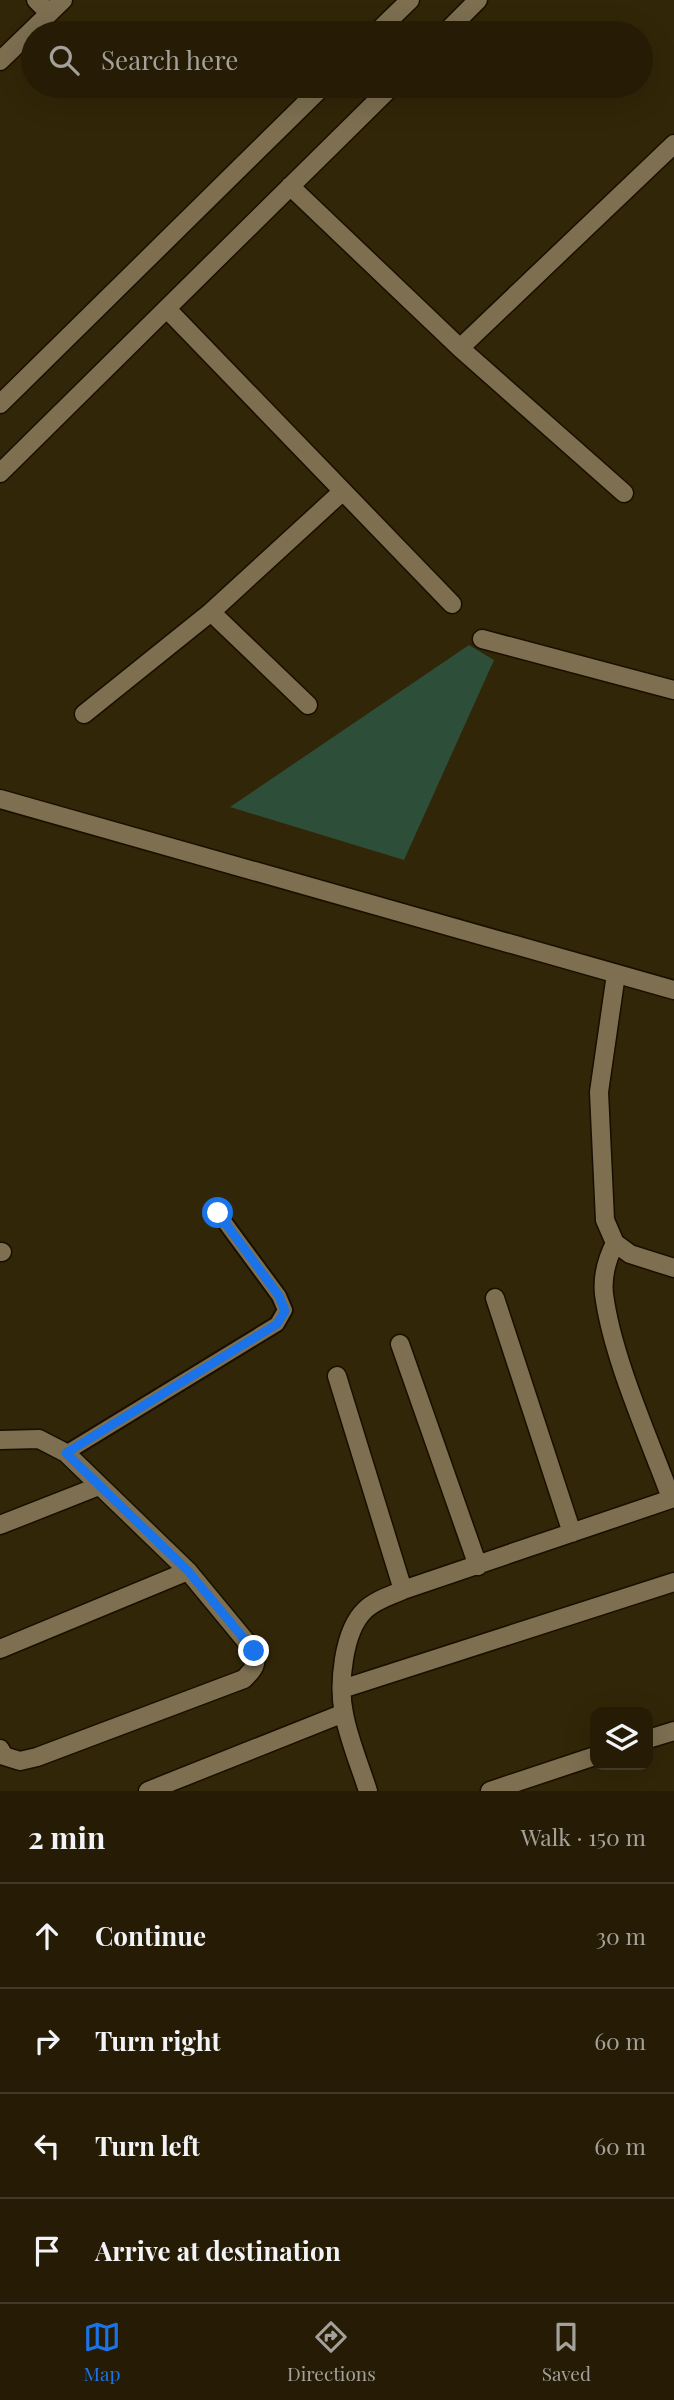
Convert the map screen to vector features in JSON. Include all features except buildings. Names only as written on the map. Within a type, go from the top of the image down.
[{"type":"street","points":[[32,21],[43,7],[63,0]]},
{"type":"street","points":[[388,21],[410,0]]},
{"type":"street","points":[[457,21],[478,0]]},
{"type":"street","points":[[0,61],[21,35]]},
{"type":"street","points":[[0,404],[311,98]]},
{"type":"street","points":[[0,473],[380,98]]},
{"type":"street","points":[[460,348],[674,144]]},
{"type":"street","points":[[290,187],[460,348],[624,493]]},
{"type":"street","points":[[167,309],[452,604]]},
{"type":"street","points":[[84,714],[211,612],[343,491]]},
{"type":"street","points":[[211,612],[308,705]]},
{"type":"street","points":[[482,639],[674,690]]},
{"type":"street","points":[[0,799],[674,990]]},
{"type":"street","points":[[616,974],[599,1092],[605,1220],[615,1243],[630,1254],[674,1268]]},
{"type":"street","points":[[368,1791],[344,1713],[342,1689],[349,1643],[356,1621],[375,1602],[403,1590],[673,1498],[613,1336],[604,1292],[606,1261],[615,1243]]},
{"type":"street","points":[[495,1298],[572,1533]]},
{"type":"street","points":[[400,1344],[478,1566]]},
{"type":"street","points":[[337,1376],[403,1590]]},
{"type":"street","points":[[0,1440],[39,1439],[66,1453],[188,1571],[254,1651],[257,1660],[254,1669],[244,1679],[37,1756],[20,1761],[4,1756],[0,1749]]},
{"type":"street","points":[[0,1525],[99,1486]]},
{"type":"street","points":[[0,1649],[188,1571]]},
{"type":"street","points":[[342,1689],[674,1582]]},
{"type":"street","points":[[148,1791],[344,1713]]},
{"type":"street","points":[[653,1737],[674,1731]]},
{"type":"street","points":[[490,1791],[590,1758]]},
{"type":"lane","points":[[66,1453],[277,1324],[285,1311],[279,1296],[218,1213]]},
{"type":"green space","points":[[469,645],[494,660],[404,860],[230,807]]},
{"type":"route","points":[[218,1213],[279,1296],[285,1311],[277,1324],[251,1343],[66,1453],[188,1571],[254,1651]]}]
